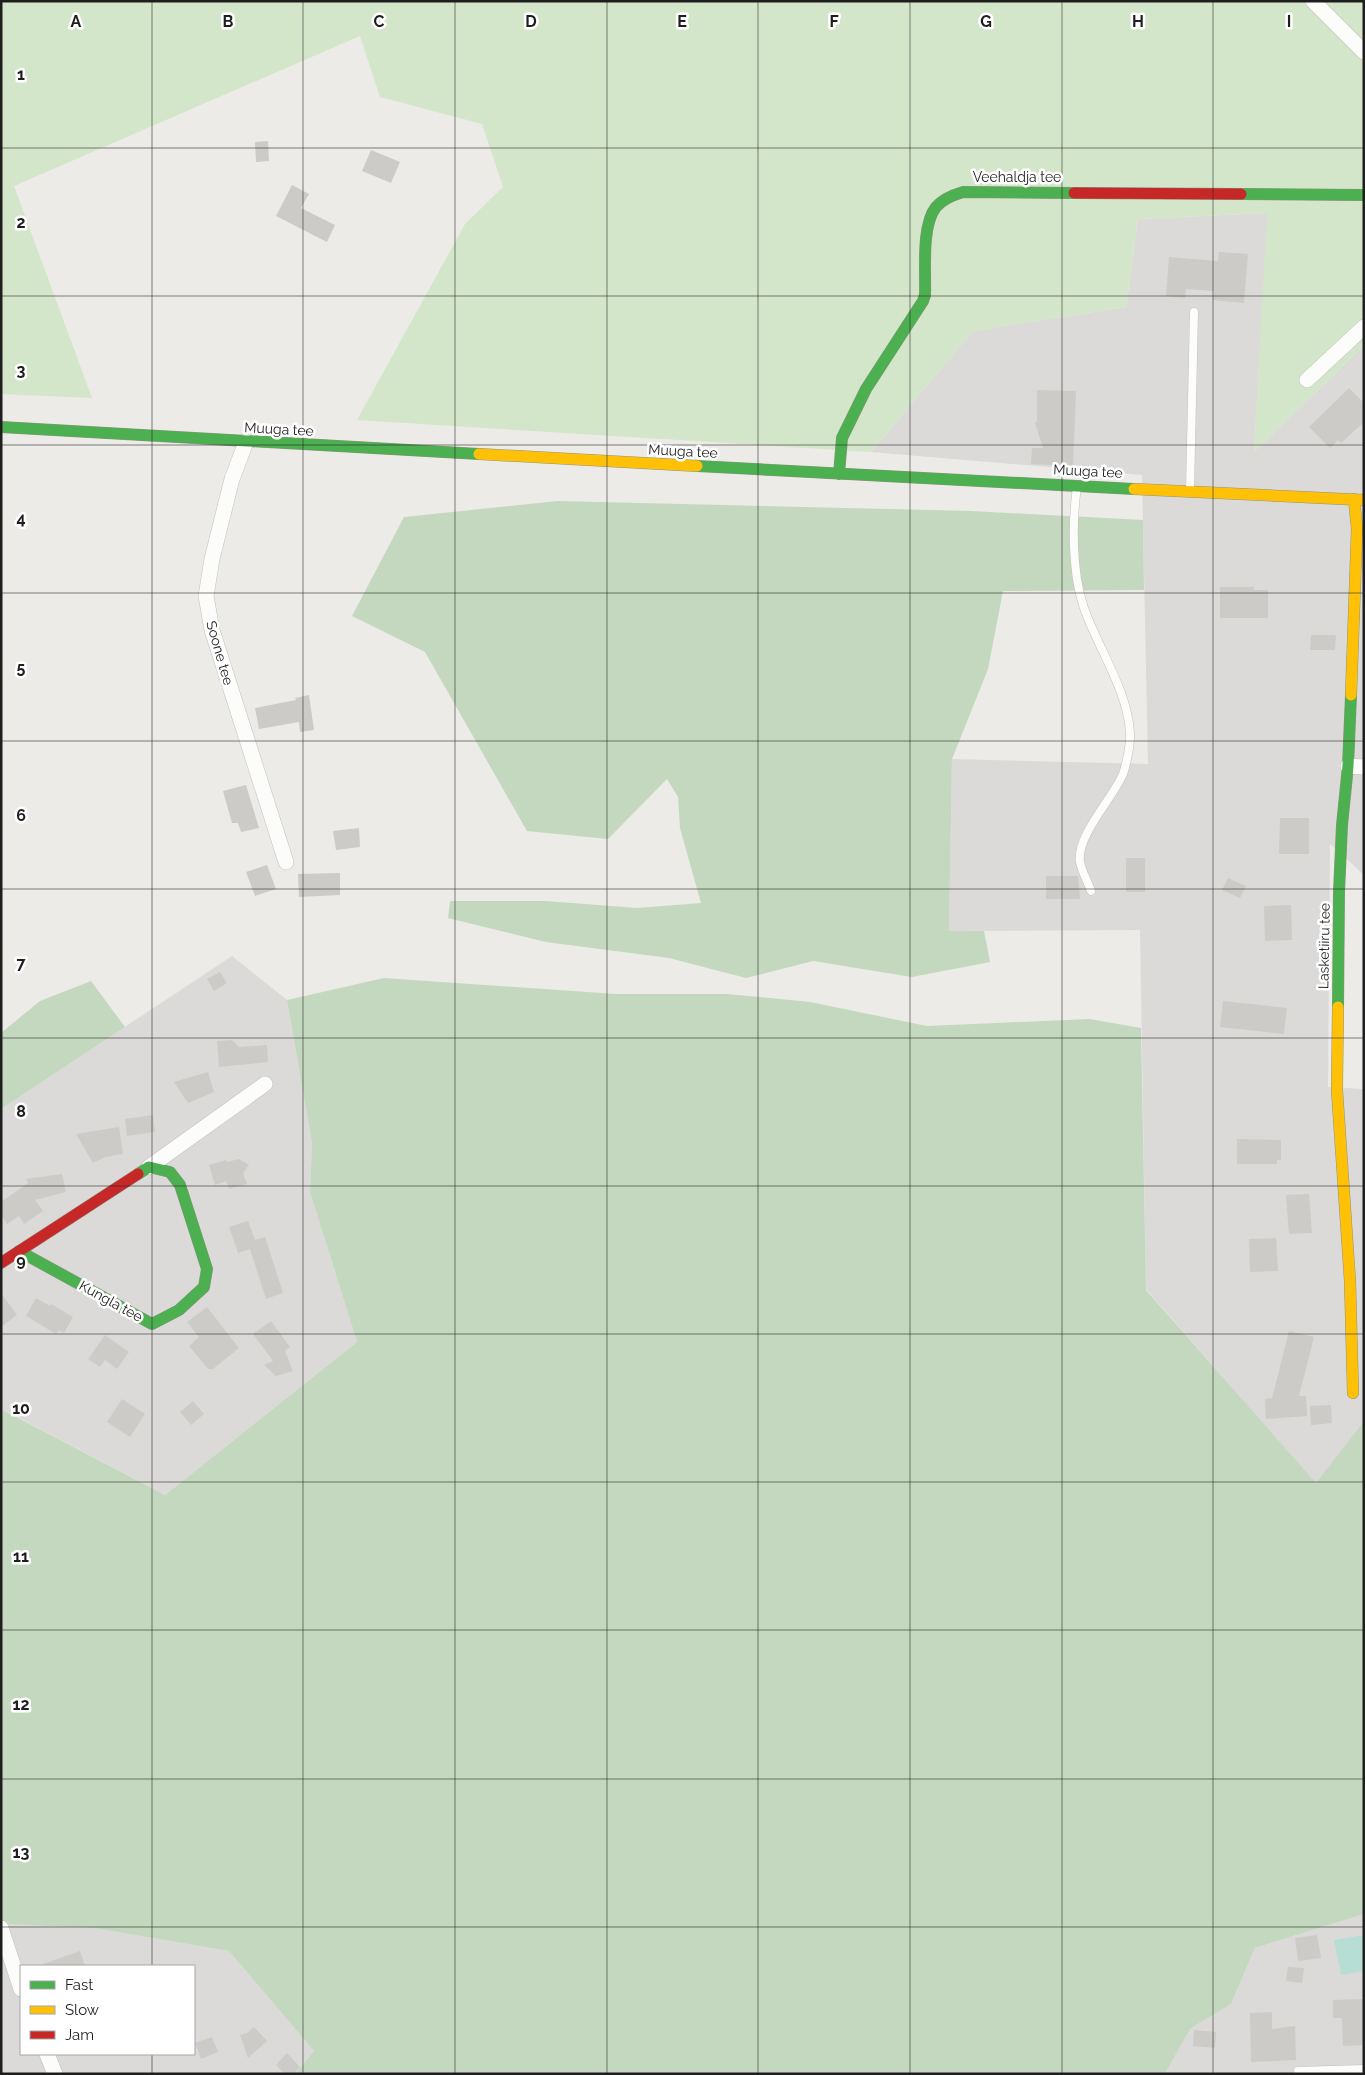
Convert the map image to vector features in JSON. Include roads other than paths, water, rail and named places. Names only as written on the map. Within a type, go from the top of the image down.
[{"type":"street","points":[[1314,1],[1364,52]]},
{"type":"street","name":"Veehaldja tee","points":[[839,474],[842,438],[866,389],[925,295],[928,222],[934,209],[946,198],[963,192],[1364,194]]},
{"type":"street","points":[[1307,380],[1364,327]]},
{"type":"street","name":"Muuga tee","points":[[1,427],[839,474],[1359,499]]},
{"type":"street","name":"Soone tee","points":[[246,442],[232,479],[212,559],[206,596],[212,630],[286,862]]},
{"type":"street","points":[[1359,499],[1364,486]]},
{"type":"street","name":"Lasketiiru tee","points":[[1354,1394],[1350,1281],[1338,1090],[1342,825],[1348,766],[1359,499]]},
{"type":"street","points":[[1348,766],[1364,767]]},
{"type":"street","points":[[1,1263],[148,1167],[265,1084]]},
{"type":"street","name":"Kungla tee","points":[[19,1251],[40,1261],[116,1306],[152,1324],[179,1310],[204,1287],[207,1268],[180,1185],[170,1172],[148,1167]]},
{"type":"street","points":[[1,1928],[20,1986]]},
{"type":"street","points":[[47,2055],[55,2074]]},
{"type":"lane","points":[[1190,491],[1194,312]]},
{"type":"lane","points":[[1078,485],[1074,508],[1075,537],[1077,572],[1083,604],[1122,697],[1130,734],[1123,774],[1082,845],[1080,862],[1092,891]]},
{"type":"lane","points":[[1298,2071],[1364,2069]]}]
